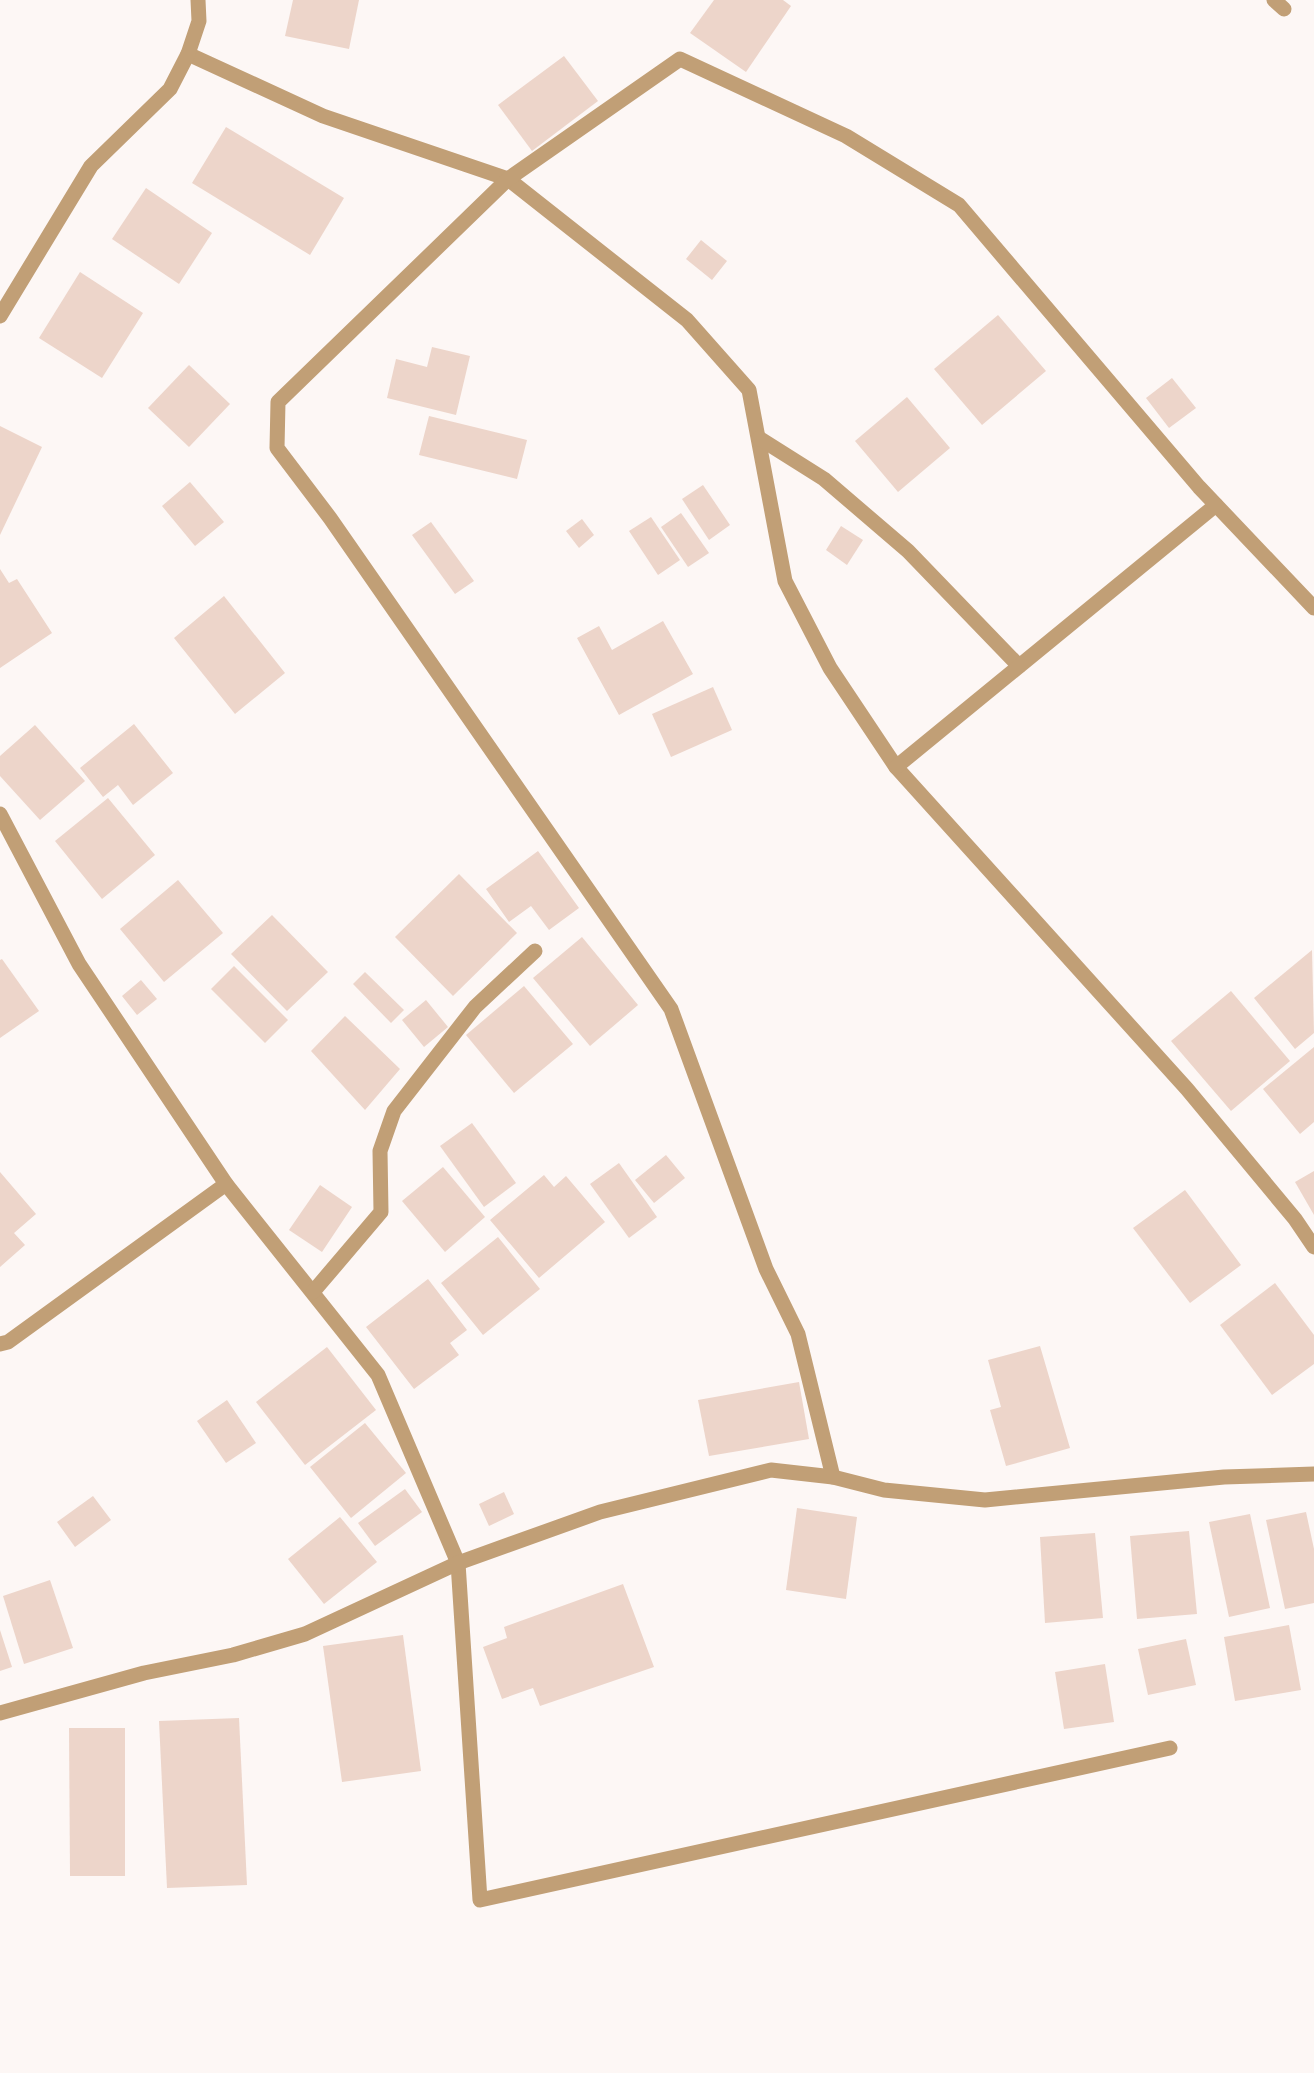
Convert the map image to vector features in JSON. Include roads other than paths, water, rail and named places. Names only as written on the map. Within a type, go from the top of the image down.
[{"type":"street","points":[[0,316],[91,166],[170,89],[188,54],[199,21],[198,0]]},
{"type":"street","points":[[188,54],[323,116],[508,179],[687,320],[749,390],[785,581],[830,668],[896,767],[1187,1089],[1295,1219],[1314,1247]]},
{"type":"street","points":[[832,1477],[798,1334],[765,1269],[671,1009],[330,518],[277,448],[278,402],[508,179],[680,58],[846,136],[959,205],[1216,505],[1314,608]]},
{"type":"street","points":[[759,438],[824,479],[908,552],[1019,666]]},
{"type":"street","points":[[896,767],[1216,505]]},
{"type":"street","points":[[0,814],[79,964],[226,1184],[378,1375],[458,1563],[480,1900],[1170,1748]]},
{"type":"street","points":[[313,1292],[381,1212],[380,1151],[394,1111],[475,1007],[535,951]]},
{"type":"street","points":[[0,1344],[8,1342],[69,1299],[226,1184]]},
{"type":"street","points":[[0,1713],[144,1673],[233,1656],[305,1634],[458,1563],[600,1512],[771,1470],[832,1477],[884,1490],[985,1500],[1224,1477],[1314,1474]]}]
